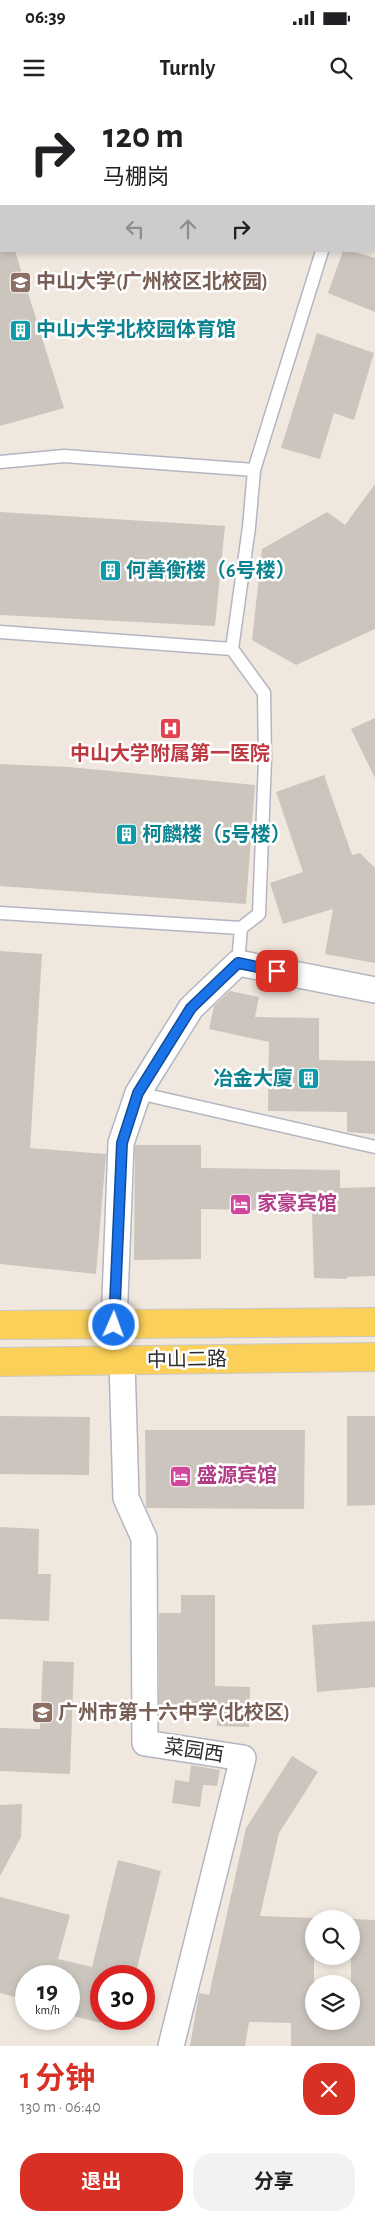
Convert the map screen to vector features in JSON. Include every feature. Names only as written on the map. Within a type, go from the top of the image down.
[{"type":"main road","name":"中山二路","points":[[0,1325],[375,1322]]},
{"type":"main road","name":"中山二路","points":[[0,1362],[375,1357]]},
{"type":"street","points":[[114,1325],[122,1143],[138,1093],[191,1008],[238,963],[375,990]]},
{"type":"street","name":"菜园西","points":[[122,1361],[126,1498],[144,1538],[145,1743],[243,1758],[171,2046]]},
{"type":"lane","points":[[0,913],[241,928],[259,914],[265,760],[264,693],[232,649],[249,527],[254,470],[322,252]]},
{"type":"lane","points":[[0,462],[64,456],[254,470]]},
{"type":"lane","points":[[0,632],[232,649]]},
{"type":"lane","points":[[238,963],[241,928]]},
{"type":"lane","points":[[138,1093],[375,1147]]},
{"type":"building","name":"中山大学(广州校区北校园)","points":[[0,252],[15,252],[64,408],[0,426]]},
{"type":"building","points":[[343,252],[354,252],[375,258],[375,312],[328,293]]},
{"type":"building","points":[[317,333],[374,353],[354,420],[334,413],[320,459],[281,448]]},
{"type":"building","points":[[375,484],[375,629],[296,665],[252,640],[262,549],[327,512],[345,525]]},
{"type":"building","name":"何善衡楼（6号楼）","points":[[0,512],[225,526],[215,626],[0,615]]},
{"type":"building","points":[[375,718],[375,778],[351,729]]},
{"type":"building","name":"柯麟楼（5号楼）","points":[[0,764],[69,767],[255,785],[246,904],[0,886]]},
{"type":"building","points":[[324,775],[352,855],[360,853],[375,868],[375,963],[325,954],[333,909],[283,924],[270,883],[303,872],[276,792]]},
{"type":"building","points":[[0,951],[42,954],[30,1148],[106,1154],[96,1274],[0,1264]]},
{"type":"building","name":"冶金大廈","points":[[230,991],[259,997],[255,1017],[319,1018],[319,1060],[375,1061],[375,1134],[347,1132],[347,1112],[268,1111],[269,1042],[209,1029],[214,1006]]},
{"type":"building","points":[[135,1145],[201,1145],[201,1168],[340,1170],[340,1188],[375,1187],[375,1276],[347,1277],[347,1279],[314,1278],[312,1211],[201,1209],[201,1259],[134,1260]]},
{"type":"building","points":[[0,1416],[90,1417],[89,1475],[0,1474]]},
{"type":"building","points":[[347,1416],[375,1416],[375,1505],[347,1506]]},
{"type":"building","points":[[145,1430],[305,1430],[304,1509],[146,1508]]},
{"type":"building","points":[[0,1527],[39,1529],[38,1574],[51,1574],[49,1621],[0,1619]]},
{"type":"building","points":[[181,1595],[215,1595],[215,1686],[250,1687],[249,1727],[217,1726],[217,1714],[159,1713],[159,1613],[181,1613]]},
{"type":"building","points":[[375,1621],[375,1687],[317,1692],[312,1625]]},
{"type":"building","points":[[43,1661],[74,1662],[70,1774],[0,1771],[0,1728],[40,1729]]},
{"type":"building","points":[[292,1756],[318,1772],[279,1833],[260,1916],[305,1918],[305,1965],[314,1965],[314,1975],[305,1975],[305,2030],[360,2030],[360,1975],[351,1975],[351,1965],[360,1965],[360,1919],[375,1920],[375,2046],[291,2046],[291,2023],[249,2022],[245,2046],[190,2046],[199,1993],[209,1995],[246,1828]]},
{"type":"building","points":[[191,1765],[220,1770],[217,1786],[203,1785],[200,1807],[172,1803],[175,1780],[189,1782]]},
{"type":"building","points":[[22,1804],[21,1837],[0,1876],[0,1805]]},
{"type":"building","points":[[118,1860],[161,1871],[138,1965],[92,1965]]},
{"type":"building","points":[[0,1897],[70,1915],[58,1959],[90,1967],[90,2020],[80,2018],[80,1965],[15,1965],[15,1997],[0,1993]]},
{"type":"place","name":"中山大学(广州校区北校园)","points":[[20,282]]},
{"type":"place","name":"中山大学北校园体育馆","points":[[20,330]]},
{"type":"place","name":"何善衡楼（6号楼）","points":[[110,571]]},
{"type":"place","name":"中山大学附属第一医院","points":[[170,728]]},
{"type":"place","name":"柯麟楼（5号楼）","points":[[126,835]]},
{"type":"place","name":"冶金大廈","points":[[309,1079]]},
{"type":"place","name":"家豪宾馆","points":[[241,1204]]},
{"type":"place","name":"盛源宾馆","points":[[181,1476]]},
{"type":"place","name":"广州市第十六中学(北校区)","points":[[42,1713]]},
{"type":"route","points":[[114,1325],[122,1143],[138,1093],[191,1008],[238,963],[277,971]]}]
